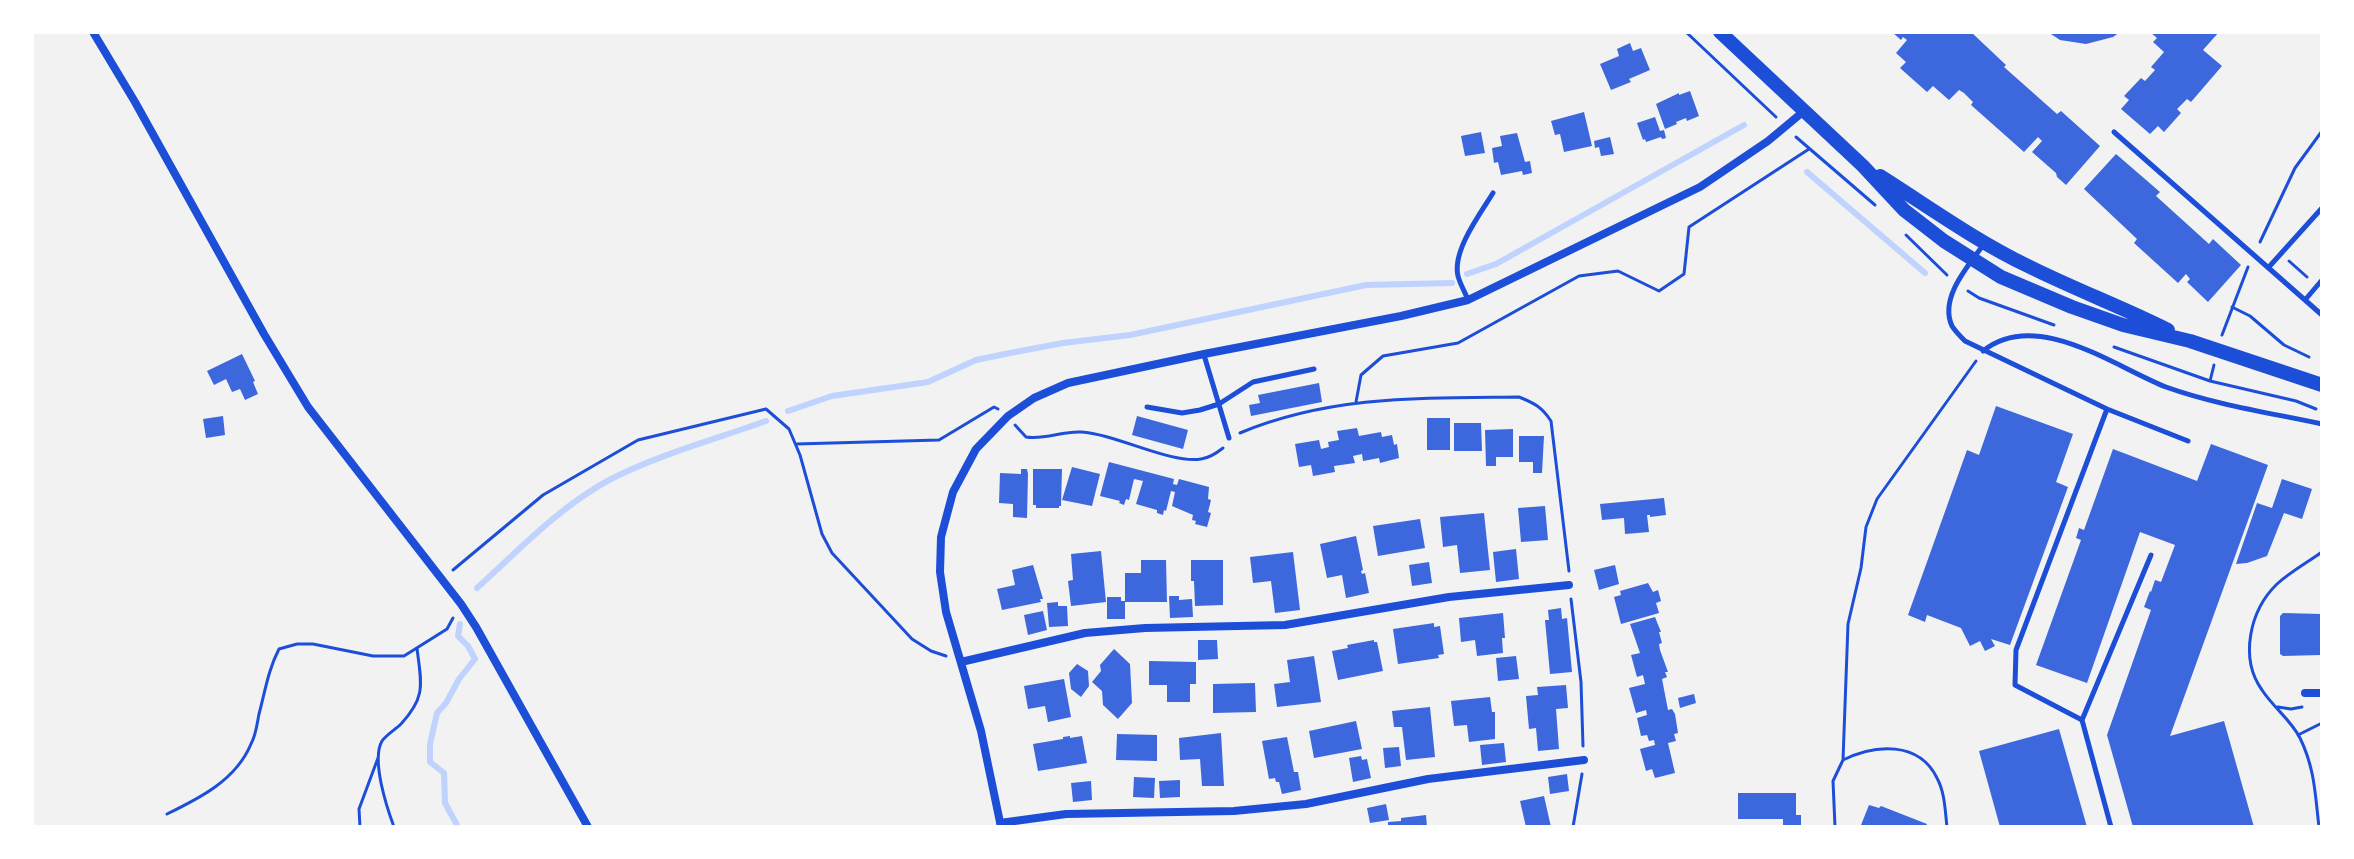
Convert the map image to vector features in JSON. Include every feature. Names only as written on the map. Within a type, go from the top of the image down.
[{"type":"main road","points":[[1720,32],[1863,166],[1904,210],[1972,260],[2001,277],[2072,307],[2123,325],[2190,341],[2322,385]]},
{"type":"main road","points":[[1863,166],[1984,243],[2190,341]]},
{"type":"street","points":[[93,32],[308,407],[461,604],[588,827]]},
{"type":"street","points":[[1584,760],[1428,779],[1292,805],[1234,811],[1066,814],[1001,825],[981,731],[946,612],[940,572],[941,537],[953,492],[976,449],[1008,416],[1034,398],[1068,383],[1468,300],[1700,187],[1768,141],[1804,111]]},
{"type":"street","points":[[961,662],[1085,633],[1145,628],[1285,625],[1449,597],[1569,585]]},
{"type":"street","points":[[2305,693],[2322,693]]},
{"type":"lane","points":[[2114,132],[2322,315]]},
{"type":"lane","points":[[1468,300],[1458,276],[1457,264],[1467,236],[1493,193]]},
{"type":"lane","points":[[2268,268],[2322,208]]},
{"type":"lane","points":[[1984,243],[1950,298],[1952,327],[1965,341],[2107,409],[2188,441]]},
{"type":"lane","points":[[2305,300],[2320,283]]},
{"type":"lane","points":[[1983,351],[1992,344],[2013,337],[2064,340],[2167,387],[2322,424]]},
{"type":"lane","points":[[1204,354],[1229,438]]},
{"type":"lane","points":[[1147,407],[1182,413],[1219,404],[1253,382],[1314,369]]},
{"type":"lane","points":[[2082,720],[2015,685],[2016,650],[2107,409]]},
{"type":"lane","points":[[2111,827],[2082,720],[2151,555]]},
{"type":"path","points":[[1356,402],[1361,375],[1383,356],[1458,343],[1579,276],[1618,271],[1659,291],[1684,274],[1689,227],[1809,149]]},
{"type":"path","points":[[2262,237],[2320,283]]},
{"type":"path","points":[[2232,307],[2250,316],[2284,345],[2309,357]]},
{"type":"path","points":[[2112,346],[2210,381],[2296,401],[2322,412]]},
{"type":"path","points":[[1835,827],[1833,781],[1843,760],[1848,624],[1861,568],[1866,527],[1877,499],[1983,351]]},
{"type":"path","points":[[796,444],[939,440],[994,407],[1008,416],[1026,437],[1040,439],[1080,432],[1179,457],[1202,459],[1221,450],[1229,438],[1285,417],[1356,402],[1519,397],[1542,407],[1551,421],[1554,437],[1581,682],[1584,760],[1573,827]]},
{"type":"path","points":[[442,579],[543,495],[638,440],[766,409],[789,429],[796,444],[822,534],[832,553],[912,639],[931,651],[961,662]]},
{"type":"path","points":[[2319,827],[2313,770],[2298,735],[2260,688],[2251,666],[2249,639],[2258,610],[2277,585],[2322,552]]},
{"type":"path","points":[[167,814],[223,782],[246,754],[252,743],[270,665],[279,649],[313,644],[373,656],[404,656],[447,629],[461,604]]},
{"type":"path","points":[[360,827],[359,809],[382,741],[407,717],[420,696],[417,648]]},
{"type":"path","points":[[2298,735],[2322,723]]},
{"type":"path","points":[[1843,760],[1859,752],[1898,748],[1922,759],[1937,776],[1944,797],[1947,827]]},
{"type":"path","points":[[380,751],[379,779],[394,827]]},
{"type":"building","points":[[1892,32],[1971,32],[2006,65],[2004,67],[2057,114],[2061,111],[2100,146],[2066,185],[2032,152],[2042,141],[2038,137],[2024,152],[1971,105],[1973,102],[1964,93],[1959,90],[1949,100],[1933,86],[1927,92],[1900,68],[1906,62],[1896,53],[1907,40],[1903,37],[1901,40]]},
{"type":"building","points":[[2048,32],[2120,32],[2086,44],[2060,40]]},
{"type":"building","points":[[2150,32],[2219,32],[2203,50],[2222,66],[2191,102],[2187,99],[2177,109],[2181,113],[2164,132],[2158,126],[2150,134],[2121,109],[2129,100],[2124,96],[2141,78],[2145,81],[2155,70],[2151,67],[2164,52],[2153,42],[2157,38]]},
{"type":"building","points":[[1630,43],[1633,51],[1641,48],[1650,70],[1611,90],[1600,64],[1619,56],[1617,49]]},
{"type":"building","points":[[1690,91],[1699,116],[1687,121],[1686,118],[1665,129],[1656,104]]},
{"type":"building","points":[[1584,112],[1592,146],[1564,152],[1560,134],[1555,135],[1551,121]]},
{"type":"building","points":[[1655,117],[1666,138],[1646,142],[1637,123]]},
{"type":"building","points":[[1481,132],[1485,153],[1465,156],[1461,136]]},
{"type":"building","points":[[1517,133],[1525,162],[1530,161],[1532,173],[1523,175],[1522,171],[1501,175],[1498,162],[1494,163],[1492,148],[1502,146],[1500,136]]},
{"type":"building","points":[[1610,137],[1614,154],[1601,156],[1594,141]]},
{"type":"building","points":[[2116,154],[2160,192],[2156,196],[2209,244],[2213,239],[2241,265],[2208,302],[2187,282],[2190,279],[2186,274],[2178,283],[2134,243],[2137,239],[2084,189]]},
{"type":"building","points":[[242,354],[258,394],[245,400],[240,389],[232,392],[226,379],[214,385],[207,371]]},
{"type":"building","points":[[1319,383],[1322,402],[1251,416],[1249,405],[1260,403],[1258,395]]},
{"type":"building","points":[[1996,406],[2073,434],[2056,482],[2068,487],[2010,645],[1991,639],[1995,646],[1985,651],[1980,641],[1970,646],[1961,628],[1927,615],[1925,622],[1908,615],[1967,450],[1979,455]]},
{"type":"building","points":[[223,416],[225,435],[206,438],[203,419]]},
{"type":"building","points":[[1137,416],[1188,430],[1183,449],[1132,435]]},
{"type":"building","points":[[1427,418],[1450,418],[1450,450],[1427,450]]},
{"type":"building","points":[[1454,423],[1481,423],[1482,451],[1454,451]]},
{"type":"building","points":[[1357,428],[1359,436],[1381,432],[1382,437],[1392,435],[1399,458],[1380,463],[1379,458],[1363,461],[1362,454],[1353,456],[1355,463],[1334,466],[1335,472],[1313,476],[1311,465],[1299,467],[1295,444],[1319,440],[1321,449],[1329,447],[1328,442],[1339,440],[1337,431]]},
{"type":"building","points":[[1513,429],[1513,457],[1496,457],[1496,466],[1486,466],[1485,430]]},
{"type":"building","points":[[1519,436],[1544,436],[1542,473],[1533,473],[1533,462],[1519,462]]},
{"type":"building","points":[[2211,444],[2268,465],[2170,736],[2224,721],[2254,827],[2133,827],[2107,735],[2151,610],[2144,607],[2155,580],[2161,582],[2175,545],[2140,532],[2087,683],[2036,665],[2081,540],[2076,538],[2079,528],[2084,530],[2113,449],[2197,481]]},
{"type":"building","points":[[1109,462],[1174,479],[1173,484],[1177,485],[1179,479],[1209,487],[1208,499],[1211,500],[1208,512],[1211,513],[1207,527],[1195,524],[1193,515],[1172,506],[1175,492],[1171,491],[1163,515],[1136,504],[1143,481],[1134,479],[1129,500],[1126,499],[1124,505],[1100,496]]},
{"type":"building","points":[[1072,467],[1100,474],[1092,506],[1062,500]]},
{"type":"building","points":[[1021,469],[1027,469],[1028,474],[1027,518],[1013,517],[1013,504],[999,503],[1000,473],[1021,474]]},
{"type":"building","points":[[1033,469],[1062,469],[1059,508],[1036,508],[1033,505]]},
{"type":"building","points":[[2282,479],[2312,489],[2302,519],[2284,513],[2267,556],[2236,564],[2257,503],[2272,508]]},
{"type":"building","points":[[1664,498],[1666,515],[1647,515],[1649,532],[1625,534],[1624,518],[1602,520],[1600,504]]},
{"type":"building","points":[[1545,506],[1548,540],[1521,542],[1518,508]]},
{"type":"building","points":[[1484,513],[1490,570],[1460,573],[1457,545],[1443,547],[1440,517]]},
{"type":"building","points":[[1420,519],[1425,548],[1378,556],[1373,526]]},
{"type":"building","points":[[1356,536],[1361,571],[1365,573],[1369,593],[1346,598],[1342,575],[1327,578],[1320,544]]},
{"type":"building","points":[[1516,549],[1519,579],[1496,582],[1493,552]]},
{"type":"building","points":[[1101,551],[1106,602],[1071,606],[1068,581],[1073,580],[1071,554]]},
{"type":"building","points":[[1293,552],[1300,610],[1275,613],[1271,581],[1253,583],[1250,557]]},
{"type":"building","points":[[1141,560],[1166,560],[1167,602],[1125,602],[1125,619],[1107,619],[1107,597],[1121,597],[1121,601],[1125,601],[1125,573],[1141,573]]},
{"type":"building","points":[[1191,560],[1223,560],[1223,605],[1195,606]]},
{"type":"building","points":[[1429,562],[1432,583],[1412,586],[1409,565]]},
{"type":"building","points":[[1033,565],[1043,599],[1040,599],[1041,602],[1002,610],[997,589],[1015,585],[1012,570]]},
{"type":"building","points":[[1615,565],[1619,584],[1599,590],[1594,570]]},
{"type":"building","points":[[1648,583],[1653,592],[1658,590],[1661,601],[1656,603],[1659,613],[1621,624],[1614,597],[1621,595],[1620,591]]},
{"type":"building","points":[[1169,596],[1179,596],[1179,600],[1192,599],[1193,617],[1170,618]]},
{"type":"building","points":[[1058,602],[1058,606],[1067,606],[1068,626],[1049,627],[1047,603]]},
{"type":"building","points":[[1561,608],[1562,619],[1567,618],[1572,672],[1550,674],[1545,620],[1549,620],[1548,610]]},
{"type":"building","points":[[1043,611],[1047,630],[1028,635],[1024,615]]},
{"type":"building","points":[[1503,613],[1503,653],[1477,656],[1475,640],[1461,642],[1459,618]]},
{"type":"building","points":[[2283,613],[2321,614],[2321,655],[2280,654],[2280,616]]},
{"type":"building","points":[[1655,617],[1661,632],[1660,650],[1668,672],[1665,672],[1667,677],[1662,679],[1668,710],[1672,709],[1675,714],[1678,733],[1674,734],[1676,741],[1668,743],[1675,773],[1655,778],[1652,769],[1646,771],[1640,749],[1655,745],[1647,735],[1641,736],[1637,718],[1647,715],[1646,710],[1636,713],[1629,688],[1645,684],[1643,675],[1637,677],[1631,655],[1640,653],[1630,624]]},
{"type":"building","points":[[1434,623],[1434,627],[1440,626],[1444,654],[1438,655],[1439,658],[1398,664],[1393,629]]},
{"type":"building","points":[[1198,640],[1217,640],[1218,659],[1198,660]]},
{"type":"building","points":[[1374,640],[1383,671],[1338,680],[1332,651]]},
{"type":"building","points":[[1114,649],[1130,664],[1132,703],[1118,719],[1103,705],[1102,691],[1092,682],[1101,671],[1100,665]]},
{"type":"building","points":[[1314,656],[1321,702],[1277,707],[1274,684],[1290,682],[1287,660]]},
{"type":"building","points":[[1516,656],[1519,679],[1498,681],[1496,658]]},
{"type":"building","points":[[1149,661],[1196,662],[1196,684],[1190,684],[1190,702],[1167,702],[1167,685],[1149,685]]},
{"type":"building","points":[[1077,664],[1088,671],[1089,686],[1081,697],[1071,689],[1069,673]]},
{"type":"building","points":[[1064,679],[1071,717],[1048,722],[1045,706],[1028,709],[1024,686]]},
{"type":"building","points":[[1255,683],[1256,712],[1213,713],[1213,684]]},
{"type":"building","points":[[1566,685],[1568,708],[1556,709],[1559,749],[1538,751],[1536,728],[1529,729],[1526,696],[1538,695],[1537,687]]},
{"type":"building","points":[[1694,694],[1696,703],[1680,708],[1678,698]]},
{"type":"building","points":[[1490,697],[1492,712],[1495,712],[1495,739],[1469,742],[1467,725],[1454,726],[1451,701]]},
{"type":"building","points":[[1430,707],[1435,757],[1406,760],[1402,727],[1394,727],[1392,711]]},
{"type":"building","points":[[1356,721],[1362,749],[1314,758],[1309,731]]},
{"type":"building","points":[[2059,729],[2087,827],[2000,827],[1979,751]]},
{"type":"building","points":[[1221,733],[1224,786],[1202,786],[1200,759],[1180,760],[1179,738]]},
{"type":"building","points":[[1117,734],[1157,735],[1157,761],[1116,760]]},
{"type":"building","points":[[1082,736],[1087,763],[1038,771],[1033,744]]},
{"type":"building","points":[[1287,737],[1301,790],[1282,794],[1279,782],[1275,778],[1269,779],[1262,741]]},
{"type":"building","points":[[1504,743],[1506,762],[1482,765],[1480,745]]},
{"type":"building","points":[[1399,747],[1401,766],[1385,768],[1383,748]]},
{"type":"building","points":[[1361,756],[1362,760],[1367,759],[1371,778],[1353,782],[1349,758]]},
{"type":"building","points":[[1567,774],[1569,791],[1550,794],[1548,777]]},
{"type":"building","points":[[1134,777],[1155,778],[1154,798],[1133,797]]},
{"type":"building","points":[[1180,780],[1180,797],[1160,798],[1159,781]]},
{"type":"building","points":[[1091,781],[1092,800],[1073,802],[1071,783]]},
{"type":"building","points":[[1738,793],[1796,793],[1796,815],[1801,815],[1801,827],[1783,827],[1783,819],[1738,819]]},
{"type":"building","points":[[1544,796],[1551,827],[1526,827],[1520,801]]},
{"type":"building","points":[[1386,804],[1389,820],[1370,823],[1367,808]]},
{"type":"building","points":[[1869,805],[1881,806],[1927,824],[1926,827],[1861,825]]},
{"type":"building","points":[[1426,815],[1427,827],[1388,827],[1388,822]]},
{"type":"waterway","points":[[1467,274],[1496,264],[1744,125]]},
{"type":"waterway","points":[[1807,172],[1925,273]]},
{"type":"waterway","points":[[788,411],[832,396],[928,382],[976,360],[1010,353],[1130,335],[1366,285],[1452,283]]},
{"type":"waterway","points":[[477,588],[557,515],[611,479],[668,455],[766,421]]},
{"type":"waterway","points":[[458,827],[445,803],[444,773],[430,762],[430,744],[437,713],[475,659],[458,636],[460,624]]}]
